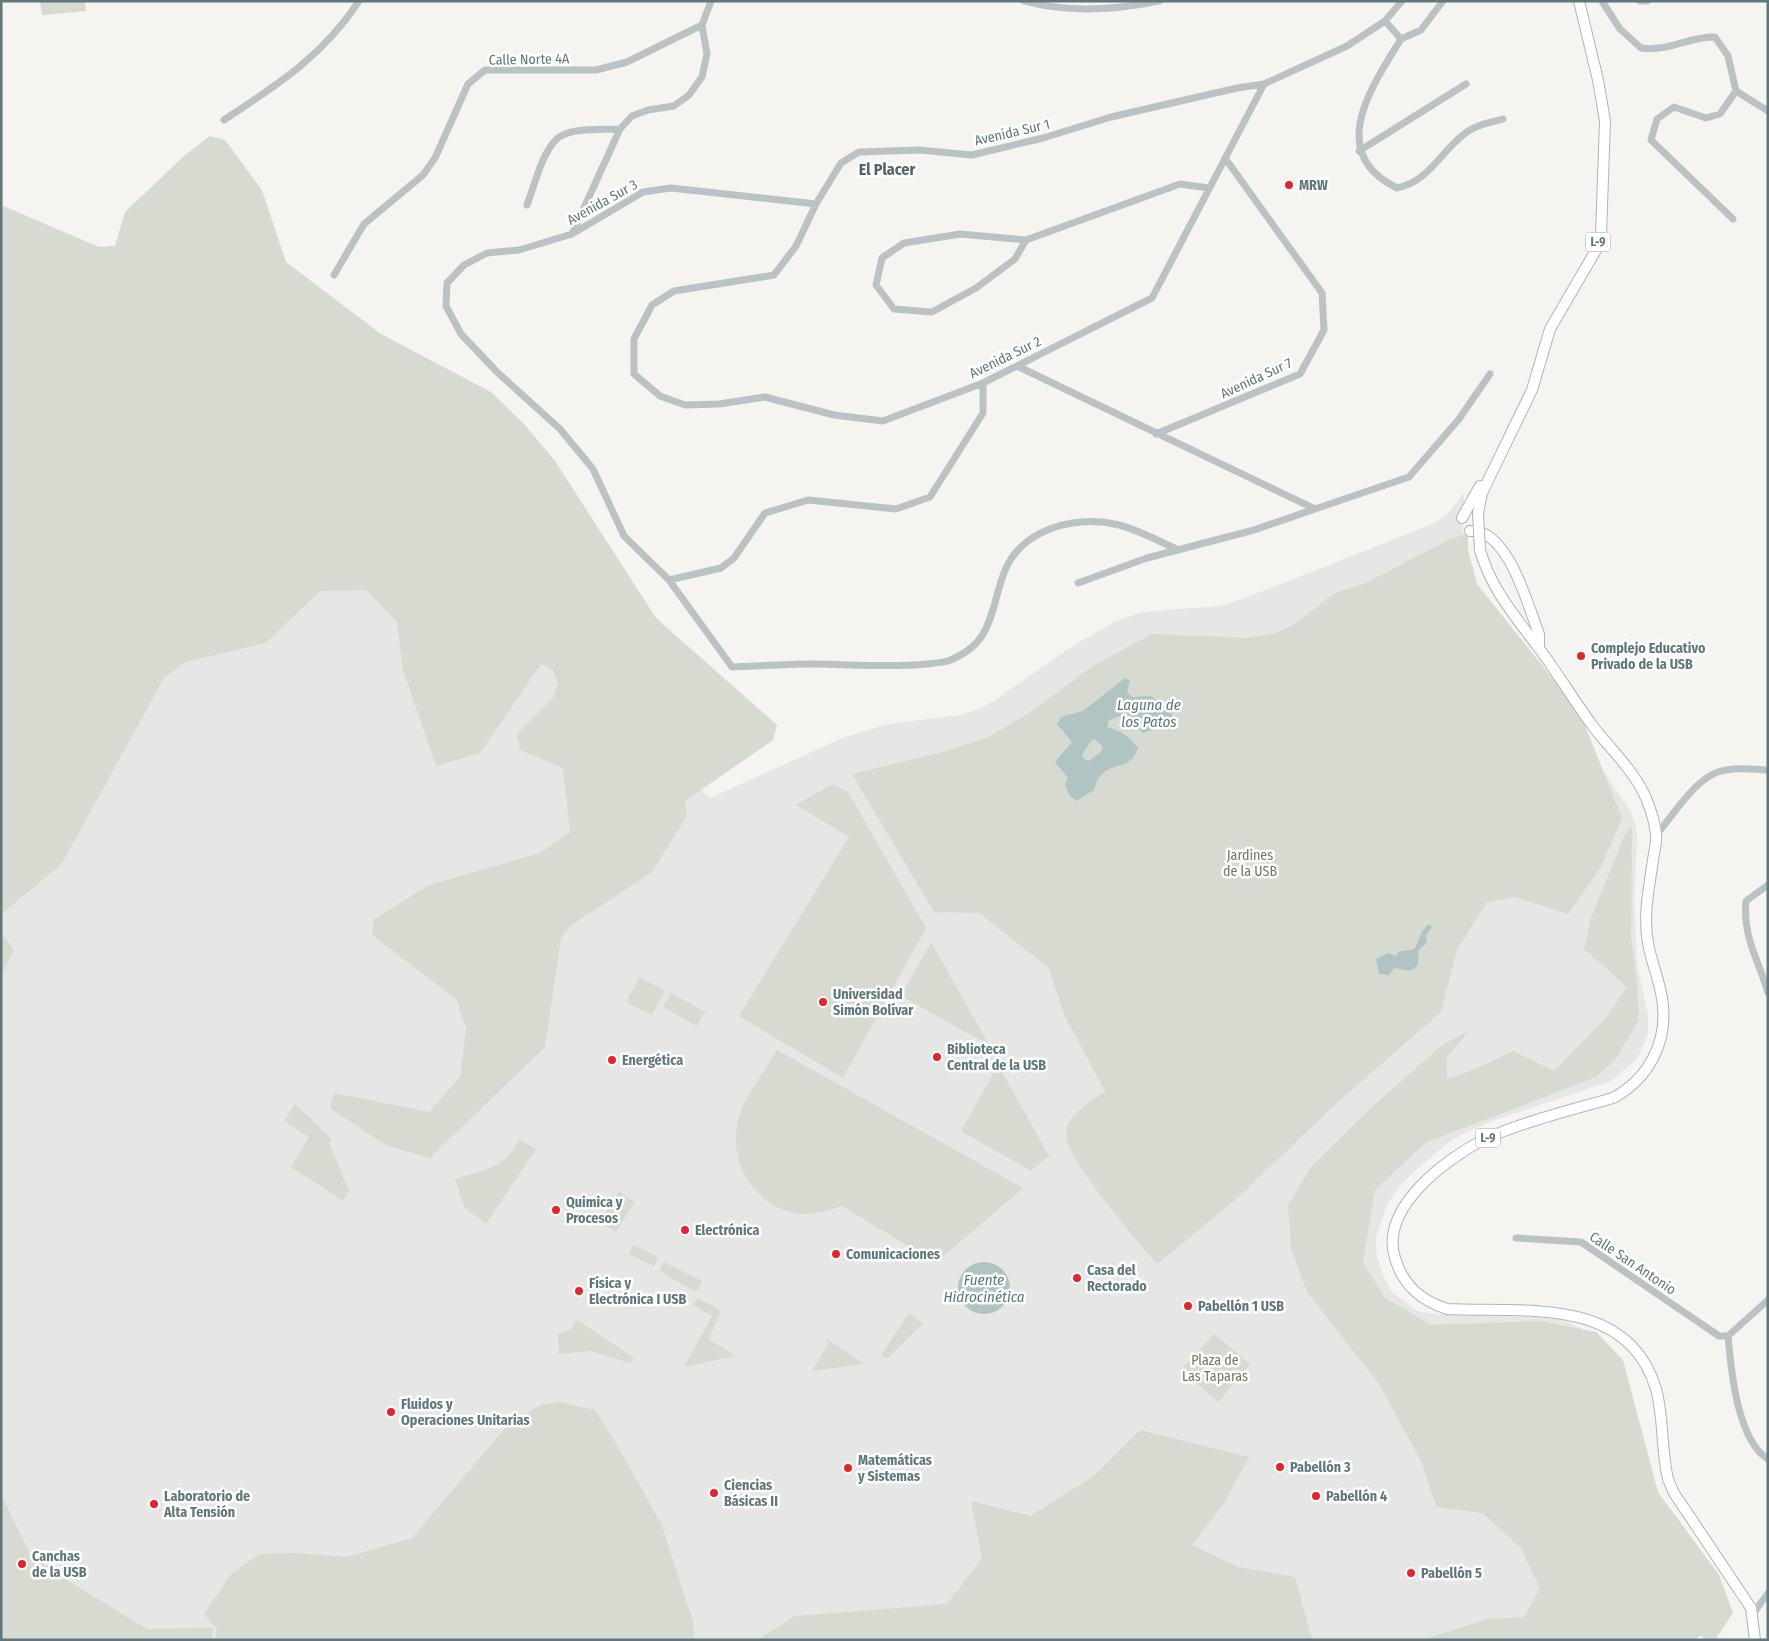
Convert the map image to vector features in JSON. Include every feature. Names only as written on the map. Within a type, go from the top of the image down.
[{"type":"main road","name":"L-9","points":[[1579,1],[1598,80],[1605,120],[1600,234],[1596,250],[1550,329],[1532,390],[1482,494],[1478,513],[1480,550],[1485,567],[1504,604],[1538,647],[1592,725],[1622,761],[1645,796],[1656,835],[1645,912],[1646,927],[1662,996],[1663,1034],[1657,1051],[1646,1071],[1628,1089],[1612,1098],[1486,1139],[1461,1153],[1425,1182],[1406,1203],[1396,1223],[1394,1254],[1401,1274],[1408,1286],[1433,1304],[1447,1309],[1559,1312],[1581,1317],[1610,1330],[1632,1345],[1642,1357],[1656,1390],[1664,1465],[1674,1493],[1747,1601],[1753,1614],[1755,1640]]},
{"type":"main road","points":[[1462,518],[1481,484],[1497,463]]},
{"type":"main road","points":[[1470,531],[1481,532],[1493,538],[1506,554],[1539,634],[1538,647]]},
{"type":"street","points":[[224,120],[282,81],[316,54],[359,1]]},
{"type":"street","points":[[572,234],[620,129],[632,116],[648,110],[674,106],[689,95],[702,77],[707,54],[702,25],[711,1]]},
{"type":"street","points":[[1024,1],[1050,8],[1130,7],[1159,1]]},
{"type":"street","name":"Avenida Sur 1","points":[[634,374],[634,339],[652,305],[674,291],[774,275],[796,246],[816,204],[841,164],[859,152],[919,150],[972,155],[1044,138],[1110,117],[1237,88],[1264,84],[1347,46],[1384,21],[1402,1]]},
{"type":"street","points":[[1443,1],[1422,30],[1401,39],[1377,78],[1363,112],[1358,136],[1359,152],[1377,176],[1386,182],[1397,188],[1412,185],[1464,134],[1480,125],[1503,119]]},
{"type":"street","points":[[1602,1],[1620,29],[1641,48],[1667,49],[1706,37],[1715,38],[1728,56],[1736,91],[1768,111]]},
{"type":"street","points":[[1640,1],[1647,1]]},
{"type":"street","points":[[1384,21],[1401,39]]},
{"type":"street","name":"Calle Norte 4A","points":[[334,275],[364,224],[423,175],[435,158],[468,84],[485,70],[596,70],[627,62],[702,25]]},
{"type":"street","name":"Avenida Sur 2","points":[[634,374],[660,396],[686,405],[719,404],[764,397],[834,415],[883,421],[983,383],[1152,298],[1264,84]]},
{"type":"street","points":[[1359,152],[1466,84]]},
{"type":"street","points":[[1733,218],[1651,140],[1657,119],[1674,107],[1706,118],[1720,114],[1736,91]]},
{"type":"street","points":[[527,205],[549,147],[557,138],[567,133],[620,129]]},
{"type":"street","name":"Avenida Sur 7","points":[[1156,434],[1300,374],[1324,330],[1322,293],[1225,158]]},
{"type":"street","points":[[1026,240],[1015,259],[976,288],[932,312],[894,309],[876,285],[882,258],[904,243],[960,234],[1026,240],[1180,184],[1209,188]]},
{"type":"street","name":"Avenida Sur 3","points":[[669,580],[624,536],[593,469],[566,436],[497,372],[461,334],[446,306],[447,283],[464,265],[487,254],[519,250],[572,234],[643,192],[671,188],[816,204]]},
{"type":"street","points":[[1017,366],[1156,434],[1315,508]]},
{"type":"street","points":[[1078,583],[1147,558],[1254,530],[1315,508],[1410,478],[1459,419],[1490,374]]},
{"type":"street","points":[[983,383],[983,413],[930,497],[896,509],[808,500],[765,513],[734,558],[721,568],[669,580],[732,667],[812,664],[904,666],[946,662],[968,650],[984,636],[998,598],[1004,572],[1020,547],[1042,531],[1066,524],[1097,522],[1120,526],[1179,550]]},
{"type":"street","points":[[1656,835],[1688,793],[1716,772],[1739,769],[1768,770]]},
{"type":"street","points":[[1768,885],[1758,890],[1746,901],[1744,919],[1749,946],[1762,974],[1768,993]]},
{"type":"street","name":"Calle San Antonio","points":[[1516,1238],[1581,1242],[1719,1336],[1728,1336]]},
{"type":"street","points":[[1768,1300],[1728,1336],[1735,1397],[1746,1431],[1761,1455],[1768,1459]]},
{"type":"street","points":[[1753,1614],[1768,1593]]},
{"type":"shaded area","name":"Universidad Simón Bolívar","points":[[1,415],[193,427],[642,729],[710,798],[845,737],[888,724],[960,715],[980,709],[1071,647],[1114,622],[1142,612],[1220,606],[1245,598],[1435,523],[1450,511],[1464,493],[1463,530],[1468,560],[1475,582],[1630,810],[1636,827],[1634,900],[1637,964],[1648,1016],[1648,1035],[1637,1059],[1611,1081],[1498,1119],[1468,1131],[1448,1143],[1400,1186],[1387,1205],[1376,1237],[1377,1258],[1384,1278],[1392,1292],[1417,1311],[1441,1315],[1534,1317],[1561,1320],[1581,1328],[1596,1340],[1650,1640],[1,1640]]},
{"type":"green space","points":[[40,1],[85,1],[86,11],[42,15]]},
{"type":"green space","points":[[210,136],[225,140],[262,190],[286,262],[381,334],[491,392],[525,425],[555,461],[656,618],[777,725],[773,740],[685,801],[687,816],[652,872],[570,926],[561,938],[545,1047],[430,1158],[385,1145],[330,1108],[334,1093],[429,1112],[460,1077],[466,1028],[456,999],[372,935],[374,919],[429,885],[540,853],[570,832],[563,768],[520,750],[517,734],[553,698],[558,683],[552,669],[541,664],[480,753],[436,766],[403,670],[397,622],[366,590],[320,591],[266,643],[185,662],[164,678],[61,865],[1,914],[1,205],[99,247],[115,246],[125,212],[184,156]]},
{"type":"green space","name":"Jardines de la USB","points":[[1468,533],[1468,550],[1477,584],[1580,713],[1622,818],[1601,867],[1568,914],[1515,897],[1487,902],[1457,950],[1441,1012],[1340,1100],[1234,1201],[1157,1264],[1105,1201],[1069,1147],[1066,1135],[1070,1121],[1074,1115],[1105,1091],[1063,1013],[1049,968],[979,913],[934,912],[852,774],[939,753],[989,737],[1029,713],[1093,666],[1152,634],[1246,638],[1276,633],[1293,625],[1335,593],[1366,583],[1446,541]]},
{"type":"green space","points":[[832,784],[848,792],[926,928],[843,1078],[739,1016],[849,837],[796,805]]},
{"type":"green space","points":[[1632,826],[1631,937],[1637,982],[1639,1020],[1615,1060],[1596,1077],[1425,1143],[1375,1190],[1363,1262],[1384,1297],[1431,1325],[1541,1321],[1596,1332],[1623,1360],[1658,1492],[1719,1575],[1733,1613],[1715,1640],[1705,1640],[1701,1635],[1695,1640],[1422,1640],[1488,1619],[1524,1617],[1540,1588],[1520,1547],[1482,1513],[1436,1507],[1422,1463],[1379,1384],[1307,1292],[1291,1248],[1288,1206],[1310,1168],[1372,1107],[1441,1046],[1470,1030],[1447,1057],[1447,1079],[1478,1068],[1513,1051],[1554,1071],[1605,1019],[1627,987],[1584,949],[1591,918],[1625,834]]},
{"type":"green space","points":[[1,933],[14,950],[1,975]]},
{"type":"green space","points":[[931,942],[989,1045],[901,996]]},
{"type":"green space","points":[[640,977],[665,991],[652,1015],[626,1002]]},
{"type":"green space","points":[[671,993],[705,1012],[697,1026],[663,1007]]},
{"type":"green space","points":[[777,1050],[1023,1188],[936,1263],[842,1206],[817,1213],[801,1214],[785,1210],[771,1203],[759,1193],[741,1168],[737,1153],[736,1137],[738,1121],[745,1103]]},
{"type":"green space","points":[[998,1065],[1049,1156],[1031,1171],[961,1131]]},
{"type":"green space","points":[[295,1104],[332,1139],[329,1143],[349,1191],[343,1201],[291,1167],[309,1137],[284,1121]]},
{"type":"green space","points":[[519,1139],[536,1149],[486,1224],[464,1207],[455,1179],[484,1170],[500,1162],[514,1149]]},
{"type":"green space","points":[[619,1192],[635,1202],[616,1232],[600,1222]]},
{"type":"green space","points":[[634,1245],[658,1257],[654,1266],[630,1255],[629,1252]]},
{"type":"green space","points":[[664,1262],[702,1281],[698,1291],[692,1290],[661,1272],[660,1269]]},
{"type":"green space","points":[[698,1298],[717,1308],[720,1313],[709,1339],[735,1356],[684,1367],[712,1316],[693,1305]]},
{"type":"green space","points":[[909,1313],[923,1323],[887,1359],[881,1355]]},
{"type":"green space","points":[[577,1320],[634,1358],[630,1363],[591,1351],[559,1354],[558,1334],[570,1330]]},
{"type":"green space","name":"Plaza de Las Taparas","points":[[1214,1334],[1250,1364],[1218,1402],[1181,1370]]},
{"type":"green space","points":[[826,1338],[864,1364],[812,1371],[828,1344]]},
{"type":"green space","points":[[559,1402],[595,1410],[614,1440],[661,1523],[693,1622],[694,1640],[215,1640],[217,1630],[204,1614],[231,1574],[259,1554],[295,1553],[347,1557],[412,1538],[506,1427],[540,1405]]},
{"type":"green space","points":[[1140,1430],[1249,1457],[1223,1505],[1192,1545],[1238,1567],[1295,1577],[1312,1640],[757,1640],[795,1616],[947,1604],[982,1558],[971,1501],[1030,1516],[1094,1476]]},
{"type":"green space","name":"Canchas de la USB","points":[[3,1499],[30,1554],[57,1574],[147,1629],[213,1628],[211,1640],[1,1640],[1,1501]]},
{"type":"water","name":"Laguna de los Patos","points":[[1125,678],[1130,681],[1127,692],[1132,697],[1151,696],[1173,711],[1170,722],[1143,733],[1127,714],[1109,720],[1107,727],[1124,734],[1138,748],[1134,757],[1128,762],[1103,773],[1098,779],[1094,790],[1076,801],[1070,796],[1065,785],[1068,778],[1055,762],[1072,742],[1057,724],[1061,717],[1083,711]],"holes":[[[1095,739],[1103,747],[1101,752],[1089,761],[1084,759],[1082,755],[1091,741]]]},
{"type":"water","points":[[1429,924],[1432,927],[1426,936],[1427,942],[1419,950],[1418,965],[1415,968],[1407,971],[1394,968],[1389,975],[1379,974],[1376,959],[1388,953],[1396,956],[1398,952],[1414,949]]},
{"type":"water","name":"Fuente Hidrocinética","points":[[984,1262],[994,1264],[1002,1270],[1008,1278],[1010,1288],[1008,1298],[1002,1306],[994,1312],[984,1314],[974,1312],[966,1306],[960,1298],[958,1288],[960,1278],[966,1270],[974,1264]]},
{"type":"place","name":"MRW","points":[[1289,185]]},
{"type":"place","name":"Complejo Educativo Privado de la USB","points":[[1581,656]]},
{"type":"place","name":"Universidad Simón Bolívar","points":[[823,1002]]},
{"type":"place","name":"Biblioteca Central de la USB","points":[[937,1057]]},
{"type":"place","name":"Energética","points":[[612,1060]]},
{"type":"place","name":"Quimica y Procesos","points":[[556,1210]]},
{"type":"place","name":"Electrónica","points":[[685,1230]]},
{"type":"place","name":"Comunicaciones","points":[[836,1254]]},
{"type":"place","name":"Casa del Rectorado","points":[[1077,1278]]},
{"type":"place","name":"Física y Electrónica I USB","points":[[579,1291]]},
{"type":"place","name":"Pabellón 1 USB","points":[[1188,1306]]},
{"type":"place","name":"Fluidos y Operaciones Unitarias","points":[[391,1412]]},
{"type":"place","name":"Pabellón 3","points":[[1280,1467]]},
{"type":"place","name":"Matemáticas y Sistemas","points":[[848,1468]]},
{"type":"place","name":"Ciencias Básicas II","points":[[714,1493]]},
{"type":"place","name":"Pabellón 4","points":[[1316,1496]]},
{"type":"place","name":"Laboratorio de Alta Tensión","points":[[154,1504]]},
{"type":"place","name":"Canchas de la USB","points":[[22,1564]]},
{"type":"place","name":"Pabellón 5","points":[[1411,1573]]},
{"type":"district","name":"El Placer","points":[[887,169]]}]
